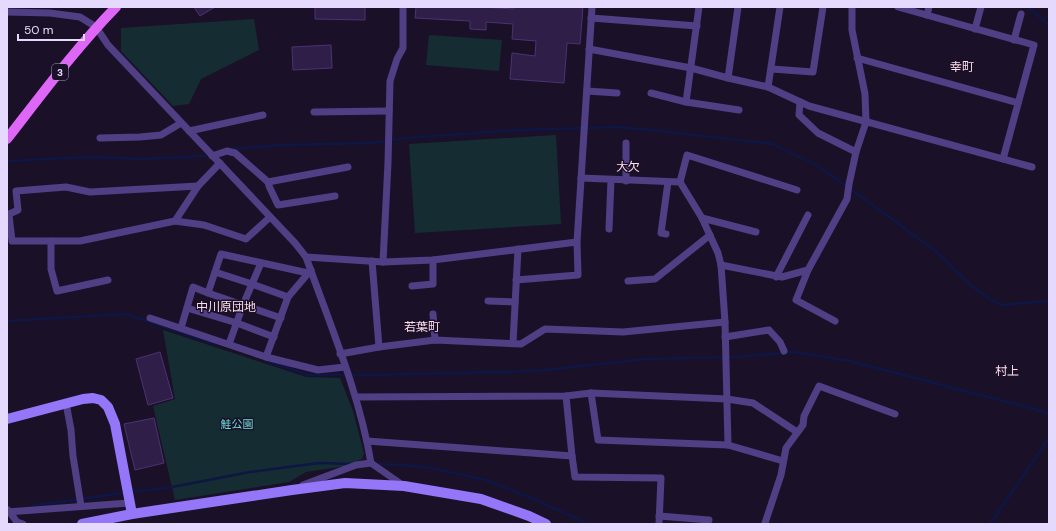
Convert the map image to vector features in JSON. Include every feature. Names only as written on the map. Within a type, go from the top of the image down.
[{"type":"main road","name":"3","points":[[7,139],[57,75],[96,28],[116,7]]},
{"type":"street","points":[[383,262],[390,81],[397,58],[403,48],[403,7]]},
{"type":"street","points":[[516,280],[578,274],[577,242],[592,7]]},
{"type":"street","points":[[686,102],[699,7]]},
{"type":"street","points":[[728,78],[738,7]]},
{"type":"street","points":[[768,87],[772,69],[780,7]]},
{"type":"street","points":[[772,69],[814,72],[823,7]]},
{"type":"street","points":[[836,321],[796,300],[808,270],[847,199],[848,184],[856,152],[866,122],[865,94],[852,30],[852,7]]},
{"type":"street","points":[[898,7],[1034,45],[1003,159]]},
{"type":"street","points":[[927,15],[929,7]]},
{"type":"street","points":[[975,29],[981,7]]},
{"type":"street","points":[[7,12],[27,10],[80,17],[96,28],[108,45],[220,163],[306,257],[309,271],[356,397],[371,463]]},
{"type":"street","points":[[1014,40],[1021,14]]},
{"type":"street","points":[[591,18],[697,26]]},
{"type":"street","points":[[589,49],[691,68],[768,87],[800,102],[866,122],[1032,167]]},
{"type":"street","points":[[857,58],[1018,103]]},
{"type":"street","points":[[587,91],[616,93]]},
{"type":"street","points":[[651,93],[686,102],[739,110]]},
{"type":"street","points":[[800,102],[799,114],[818,133],[856,152]]},
{"type":"street","points":[[314,112],[389,111]]},
{"type":"street","points":[[189,131],[263,115]]},
{"type":"street","points":[[100,138],[161,135],[181,123]]},
{"type":"street","points":[[626,143],[626,181]]},
{"type":"street","points":[[212,156],[227,151],[235,153],[268,182],[278,205],[335,196]]},
{"type":"street","points":[[728,445],[725,322],[721,265],[702,218],[680,182],[686,155],[797,190]]},
{"type":"street","points":[[175,221],[198,186],[220,163]]},
{"type":"street","points":[[268,182],[348,167]]},
{"type":"street","points":[[581,178],[680,182]]},
{"type":"street","points":[[609,229],[611,180]]},
{"type":"street","points":[[666,234],[661,233],[668,182]]},
{"type":"street","points":[[198,186],[90,192],[66,187],[16,191],[18,210],[8,215],[12,241],[80,241],[175,221],[204,225],[246,239],[270,217]]},
{"type":"street","points":[[776,277],[808,215]]},
{"type":"street","points":[[702,218],[756,232]]},
{"type":"street","points":[[628,281],[655,279],[710,235]]},
{"type":"street","points":[[51,241],[51,269],[57,291],[108,280]]},
{"type":"street","points":[[306,257],[383,262],[433,260],[577,242]]},
{"type":"street","points":[[513,343],[518,249]]},
{"type":"street","points":[[208,293],[221,254],[261,263],[309,271]]},
{"type":"street","points":[[412,286],[433,284],[433,260]]},
{"type":"street","points":[[372,261],[379,347]]},
{"type":"street","points":[[230,344],[243,305],[261,263]]},
{"type":"street","points":[[721,265],[776,277],[782,277],[808,270]]},
{"type":"street","points":[[266,357],[288,297],[309,271]]},
{"type":"street","points":[[215,272],[288,297]]},
{"type":"street","points":[[181,328],[193,288],[281,318]]},
{"type":"street","points":[[488,301],[515,302]]},
{"type":"street","points":[[187,308],[237,323],[274,337]]},
{"type":"street","points":[[433,314],[435,340]]},
{"type":"street","points":[[150,318],[266,357],[318,370],[345,367]]},
{"type":"street","points":[[340,354],[379,347],[435,340],[521,344],[544,329],[623,332],[725,322]]},
{"type":"street","points":[[725,337],[770,330],[780,342],[784,351]]},
{"type":"street","points":[[765,523],[781,475],[786,448],[803,426],[804,416],[820,386],[895,414]]},
{"type":"street","points":[[591,392],[598,440],[728,445],[783,461]]},
{"type":"street","points":[[356,397],[566,396],[591,392],[727,399],[753,403],[797,432]]},
{"type":"street","points":[[566,396],[575,477],[661,478],[659,524]]},
{"type":"street","points":[[7,419],[66,403],[93,398],[101,400],[108,407],[116,424],[132,514]]},
{"type":"street","points":[[66,403],[72,430],[73,456],[80,506]]},
{"type":"street","points":[[367,441],[572,456]]},
{"type":"street","points":[[292,490],[356,465],[371,463],[404,486]]},
{"type":"street","points":[[82,524],[132,514],[345,483],[404,486],[482,499],[529,516],[546,524]]},
{"type":"street","points":[[7,511],[129,503]]},
{"type":"street","points":[[7,511],[18,522],[23,524]]},
{"type":"street","points":[[659,516],[710,520]]},
{"type":"green space","points":[[254,19],[259,50],[201,79],[189,104],[173,106],[121,51],[121,28]]},
{"type":"green space","points":[[429,35],[502,40],[499,71],[426,65]]},
{"type":"green space","points":[[556,135],[561,224],[415,233],[409,144]]},
{"type":"green space","name":"鮭公園","points":[[163,330],[306,377],[340,378],[353,411],[364,453],[362,459],[346,466],[306,472],[289,482],[175,500],[153,406],[175,399]]},
{"type":"building","points":[[194,7],[215,7],[200,16]]},
{"type":"building","points":[[315,7],[365,7],[365,20],[315,19]]},
{"type":"building","points":[[416,7],[481,7],[514,9],[514,7],[583,7],[580,44],[567,43],[564,83],[510,79],[512,53],[535,56],[536,41],[512,39],[513,24],[486,22],[486,30],[470,29],[470,21],[415,18]]},
{"type":"building","points":[[331,45],[332,68],[293,70],[292,47]]},
{"type":"building","points":[[160,352],[173,398],[148,405],[136,359]]},
{"type":"building","points":[[154,418],[164,463],[135,470],[124,424]]},
{"type":"waterway","points":[[1028,7],[1049,25]]},
{"type":"waterway","points":[[230,149],[280,145],[372,143],[407,138],[518,130],[618,127],[773,144],[818,166],[877,208],[938,253],[973,287],[993,301],[1002,305],[1049,301]]},
{"type":"waterway","points":[[7,161],[91,157],[142,159],[204,156],[210,154]]},
{"type":"waterway","points":[[7,321],[125,314],[216,344]]},
{"type":"waterway","points":[[264,360],[309,375],[375,375],[535,371],[647,359],[738,357],[794,352],[850,361],[1049,413]]},
{"type":"waterway","points":[[990,524],[1049,438]]},
{"type":"waterway","points":[[130,492],[167,488],[250,472],[319,463],[353,464]]},
{"type":"waterway","points":[[376,464],[431,468],[486,480],[534,499],[588,524]]},
{"type":"waterway","points":[[34,505],[125,493]]},
{"type":"district","name":"幸町","points":[[962,67]]},
{"type":"district","name":"大欠","points":[[628,167]]},
{"type":"district","name":"中川原団地","points":[[226,307]]},
{"type":"district","name":"若葉町","points":[[422,327]]},
{"type":"district","name":"村上","points":[[1007,371]]}]
